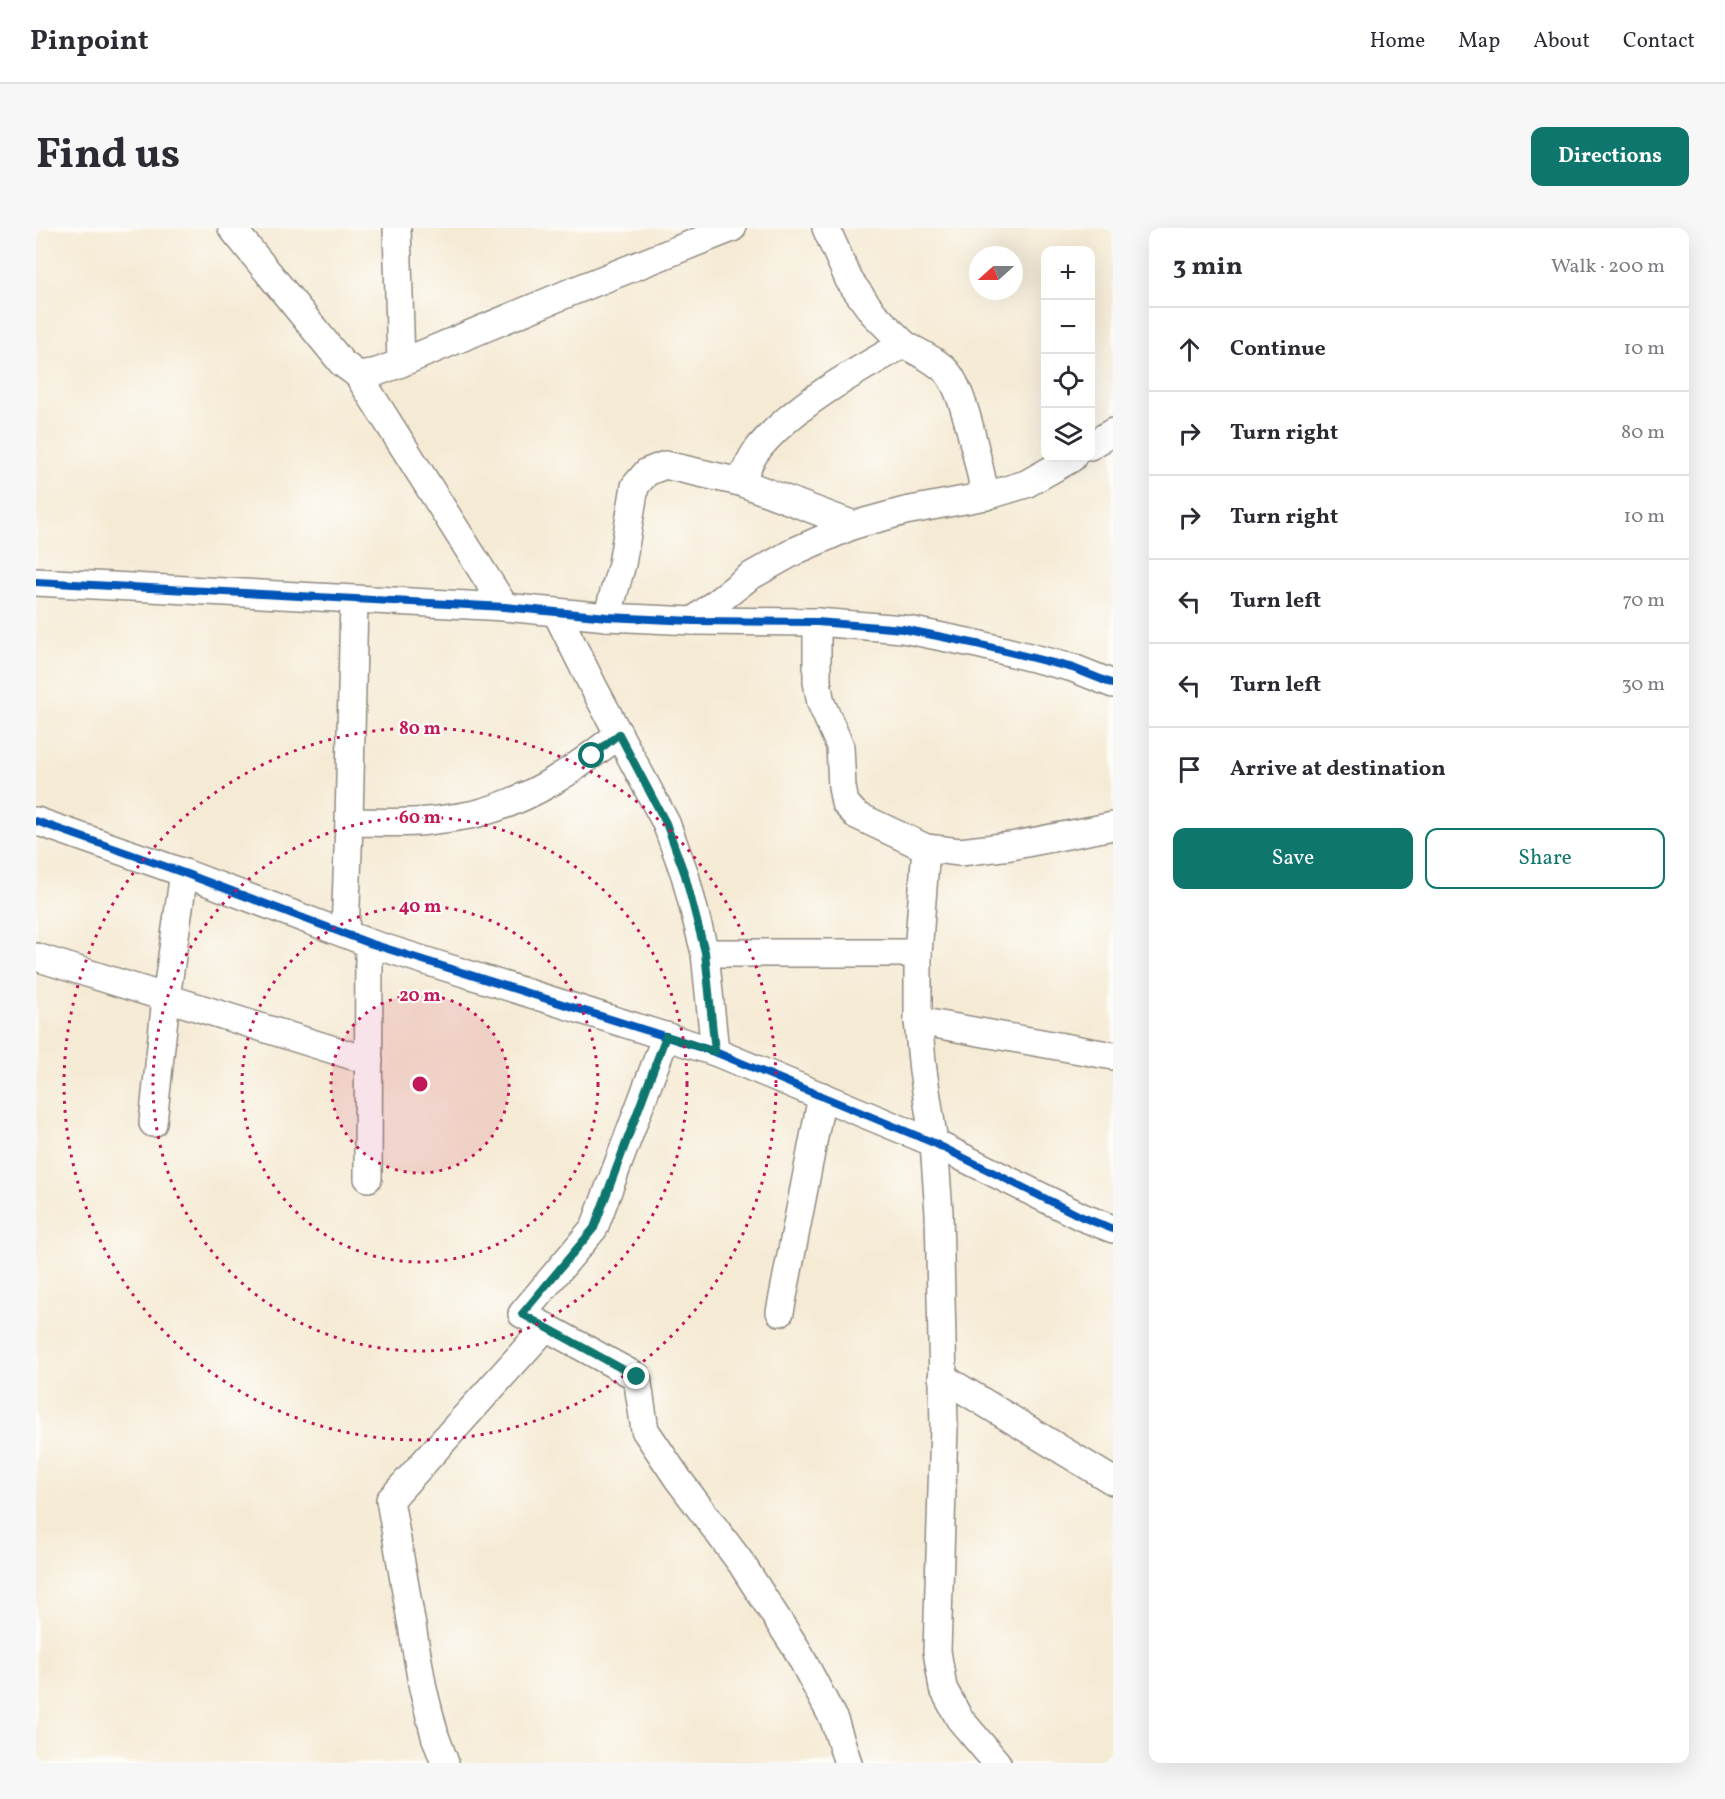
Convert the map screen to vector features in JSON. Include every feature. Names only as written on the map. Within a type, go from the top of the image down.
[{"type":"street","points":[[232,228],[342,363],[358,375],[505,607]]},
{"type":"street","points":[[397,228],[401,363]]},
{"type":"street","points":[[358,375],[377,372],[401,363],[732,228]]},
{"type":"street","points":[[826,228],[849,280],[873,313],[904,344],[929,358],[946,372],[958,392],[986,496]]},
{"type":"street","points":[[740,482],[754,455],[775,431],[816,398],[858,370],[904,344]]},
{"type":"street","points":[[1095,443],[1113,432]]},
{"type":"street","points":[[693,621],[749,577],[797,550],[854,525],[905,511],[986,496],[1026,484],[1065,462]]},
{"type":"street","points":[[607,617],[622,564],[635,486],[647,472],[665,465],[740,482],[854,525]]},
{"type":"street","points":[[36,582],[505,607],[607,617],[693,621],[817,622],[903,629],[977,644],[1073,668],[1113,684]]},
{"type":"street","points":[[354,600],[350,822],[357,938],[369,1060],[368,1178]]},
{"type":"street","points":[[556,612],[592,686],[666,823],[685,875],[705,952],[715,1052]]},
{"type":"street","points":[[817,622],[817,682],[821,703],[840,746],[845,803],[856,815],[926,848],[960,852],[1011,846],[1113,826]]},
{"type":"street","points":[[350,822],[426,821],[478,813],[519,799],[562,776],[619,734]]},
{"type":"street","points":[[36,821],[184,873],[357,938],[715,1052],[934,1143],[1082,1217],[1113,1229]]},
{"type":"street","points":[[926,848],[918,953],[918,1021],[934,1143],[939,1213],[944,1426],[937,1651],[943,1688],[959,1718],[997,1763]]},
{"type":"street","points":[[153,1123],[166,998],[184,873]]},
{"type":"street","points":[[705,952],[918,953]]},
{"type":"street","points":[[36,957],[369,1060]]},
{"type":"street","points":[[918,1021],[1113,1056]]},
{"type":"street","points":[[666,1036],[594,1228],[522,1314],[637,1377],[645,1430],[678,1479],[741,1563],[796,1648],[834,1720],[848,1763]]},
{"type":"street","points":[[780,1312],[822,1096]]},
{"type":"street","points":[[445,1763],[435,1736],[423,1689],[390,1500],[546,1328]]},
{"type":"street","points":[[942,1377],[1113,1481]]},
{"type":"cycle path","points":[[36,582],[505,607],[607,617],[693,621],[817,622],[903,629],[977,644],[1073,668],[1113,684]]},
{"type":"cycle path","points":[[36,821],[184,873],[369,943],[715,1052],[934,1143],[1082,1217],[1113,1229]]},
{"type":"route","points":[[592,756],[619,734],[666,823],[685,875],[705,952],[715,1052],[666,1036],[594,1228],[522,1314],[637,1377]]}]
